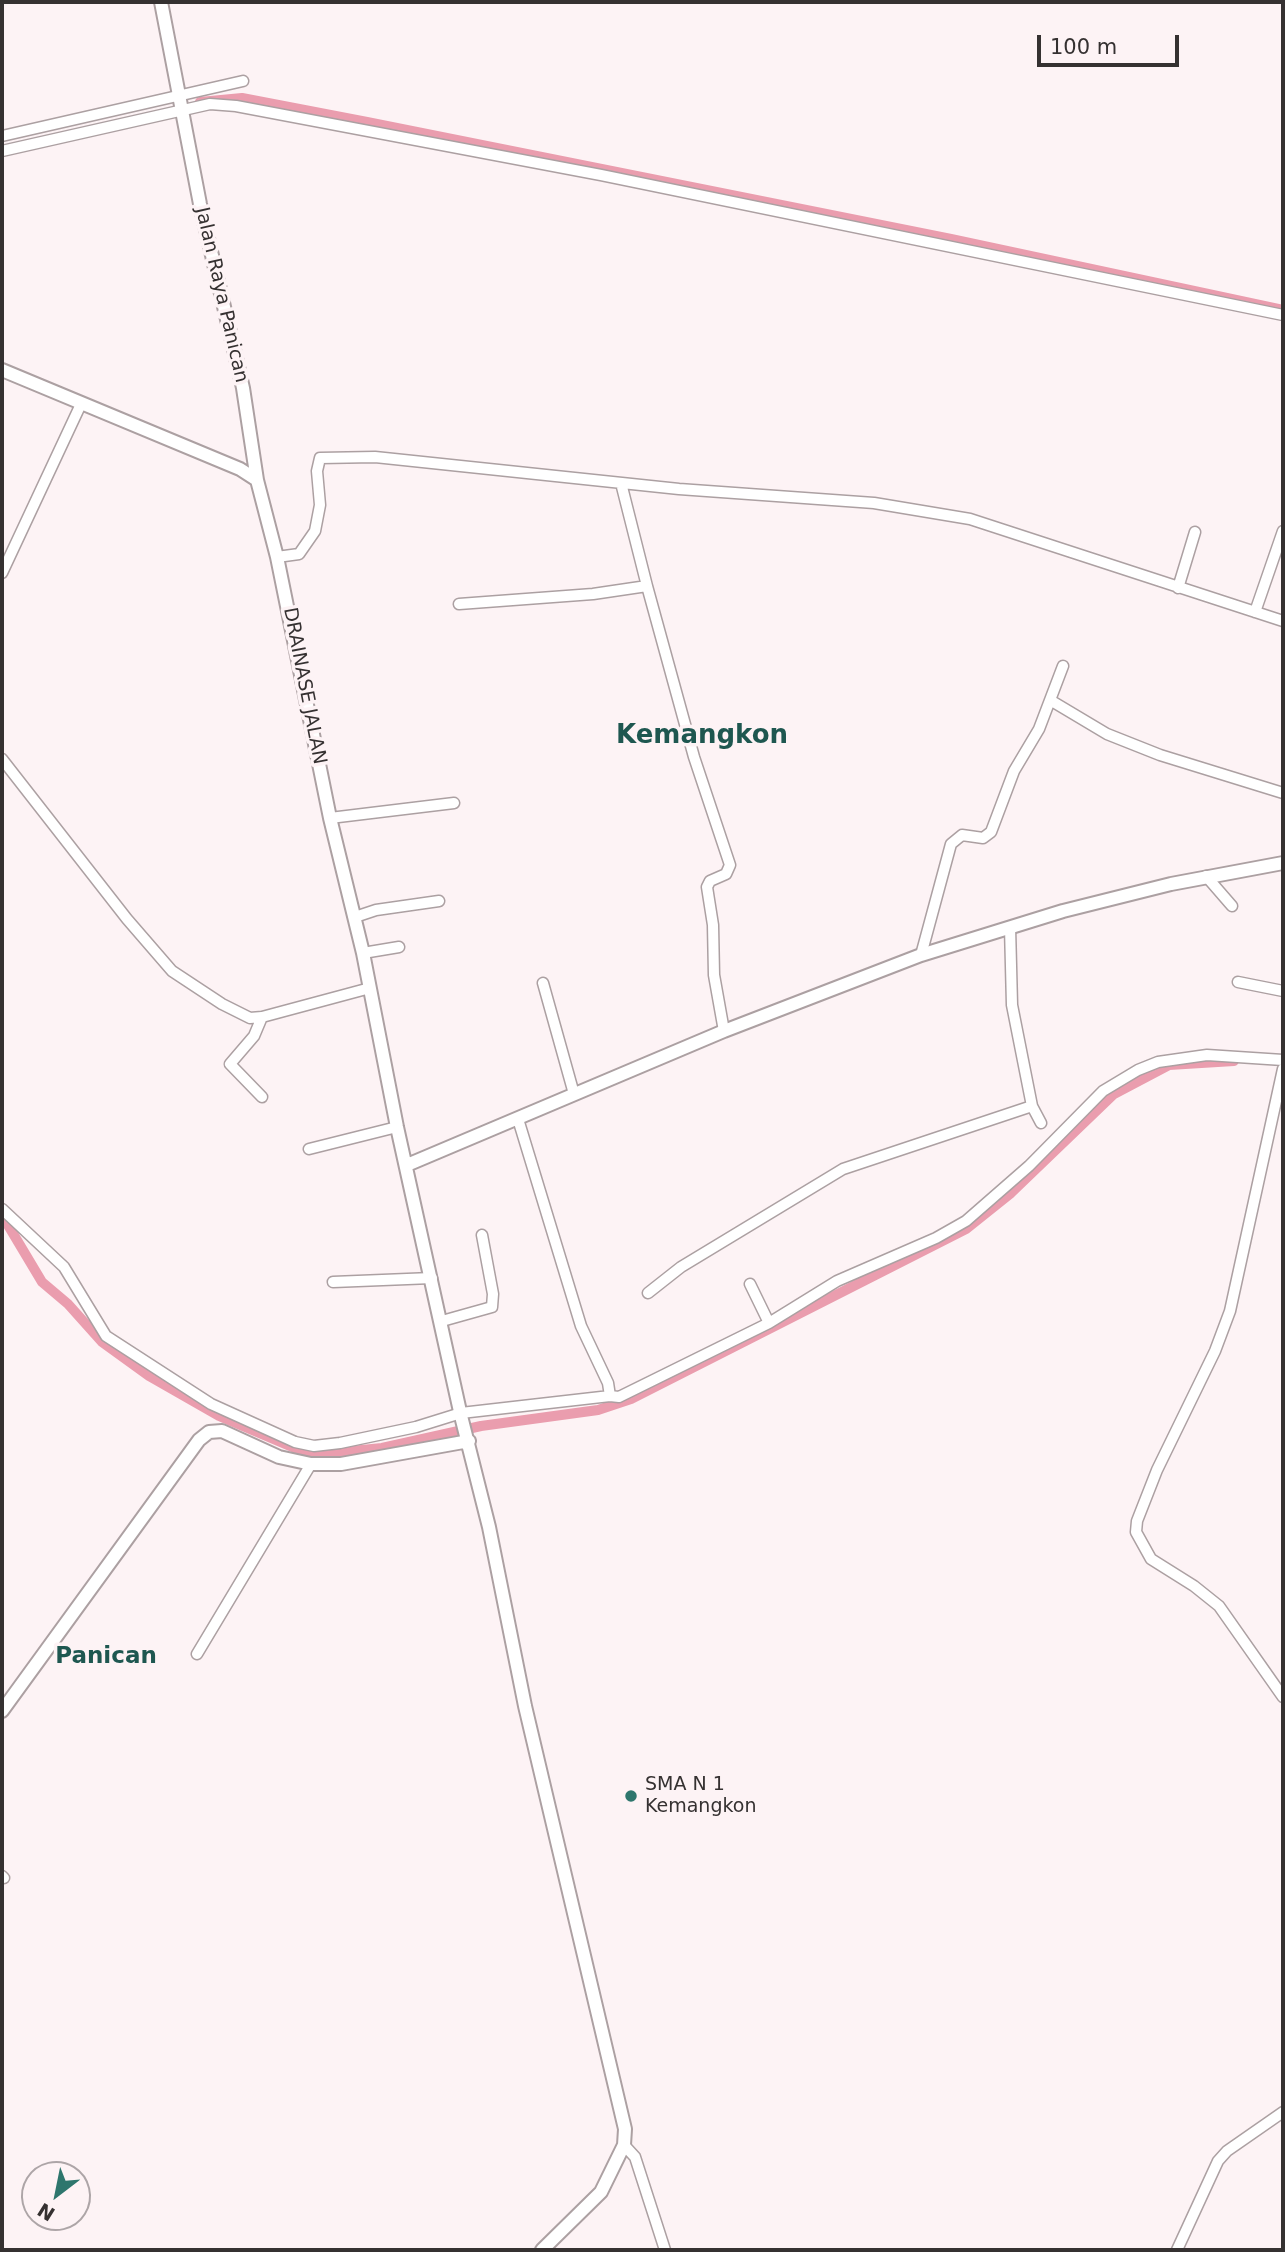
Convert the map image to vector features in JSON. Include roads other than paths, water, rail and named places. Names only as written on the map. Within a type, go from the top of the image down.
[{"type":"street","name":"Jalan Raya Panican","points":[[161,2],[200,204],[243,388],[257,480]]},
{"type":"street","points":[[2,136],[243,81]]},
{"type":"street","points":[[2,151],[210,104],[249,109],[614,178],[1283,315]]},
{"type":"street","points":[[2,370],[240,469],[257,480]]},
{"type":"street","points":[[2,573],[81,404]]},
{"type":"street","points":[[277,557],[303,552],[315,531],[321,493],[317,467],[325,456],[375,457],[621,483],[874,503],[970,519],[1283,621]]},
{"type":"street","name":"DRAINASE JALAN","points":[[257,480],[277,557],[330,818],[363,953],[397,1127],[469,1441],[525,1706],[625,2129],[624,2145]]},
{"type":"street","points":[[621,483],[694,757],[730,866],[726,874],[710,881],[707,887],[713,925],[714,982],[724,1031]]},
{"type":"street","points":[[1255,612],[1283,531]]},
{"type":"street","points":[[1178,588],[1195,532]]},
{"type":"street","points":[[459,604],[593,594],[647,586]]},
{"type":"street","points":[[921,955],[951,844],[962,835],[983,838],[990,832],[1014,771],[1038,729],[1063,666]]},
{"type":"street","points":[[1050,700],[1107,734],[1160,755],[1283,793]]},
{"type":"street","points":[[2,759],[127,919],[172,971],[239,1014],[250,1018],[262,1017],[370,988]]},
{"type":"street","points":[[330,818],[454,803]]},
{"type":"street","points":[[407,1165],[724,1031],[921,955],[1063,911],[1206,876],[1283,863]]},
{"type":"street","points":[[1206,876],[1231,906]]},
{"type":"street","points":[[355,917],[376,910],[439,901]]},
{"type":"street","points":[[1010,927],[1012,1004],[1032,1106],[1041,1123]]},
{"type":"street","points":[[363,953],[399,947]]},
{"type":"street","points":[[1238,982],[1283,991]]},
{"type":"street","points":[[544,983],[574,1094]]},
{"type":"street","points":[[262,1017],[254,1036],[230,1064],[262,1097]]},
{"type":"street","points":[[2,1209],[64,1267],[106,1336],[211,1404],[244,1421],[314,1446],[374,1436],[461,1415],[619,1396],[769,1322],[837,1281],[936,1238],[966,1221],[1029,1166],[1103,1091],[1138,1070],[1158,1062],[1207,1055],[1283,1060]]},
{"type":"street","points":[[1283,1070],[1230,1311],[1216,1351],[1157,1470],[1137,1521],[1136,1532],[1151,1559],[1203,1592],[1219,1606],[1283,1697]]},
{"type":"street","points":[[648,1293],[681,1267],[843,1169],[1032,1106]]},
{"type":"street","points":[[518,1119],[581,1326],[608,1383],[610,1396]]},
{"type":"street","points":[[309,1149],[397,1127]]},
{"type":"street","points":[[442,1321],[488,1311],[492,1307],[493,1294],[482,1235]]},
{"type":"street","points":[[333,1282],[432,1278]]},
{"type":"street","points":[[750,1284],[769,1322]]},
{"type":"street","points":[[2,1710],[205,1434],[222,1431],[279,1457],[312,1464],[352,1463],[469,1441]]},
{"type":"street","points":[[197,1654],[312,1464]]},
{"type":"street","points":[[1177,2250],[1218,2161],[1227,2151],[1283,2112]]},
{"type":"street","points":[[542,2250],[601,2192],[624,2145],[635,2157],[665,2250]]},
{"type":"waterway","points":[[200,102],[242,98],[367,122],[951,239],[1283,310]]},
{"type":"waterway","points":[[2,1215],[42,1282],[68,1304],[102,1342],[149,1376],[219,1416],[304,1452],[332,1453],[382,1448],[481,1426],[598,1410],[631,1399],[966,1229],[1011,1193],[1114,1094],[1169,1065],[1234,1061]]},
{"type":"place","name":"SMA N 1 Kemangkon","points":[[631,1796]]},
{"type":"district","name":"Kemangkon","points":[[702,736]]},
{"type":"district","name":"Panican","points":[[106,1657]]}]
